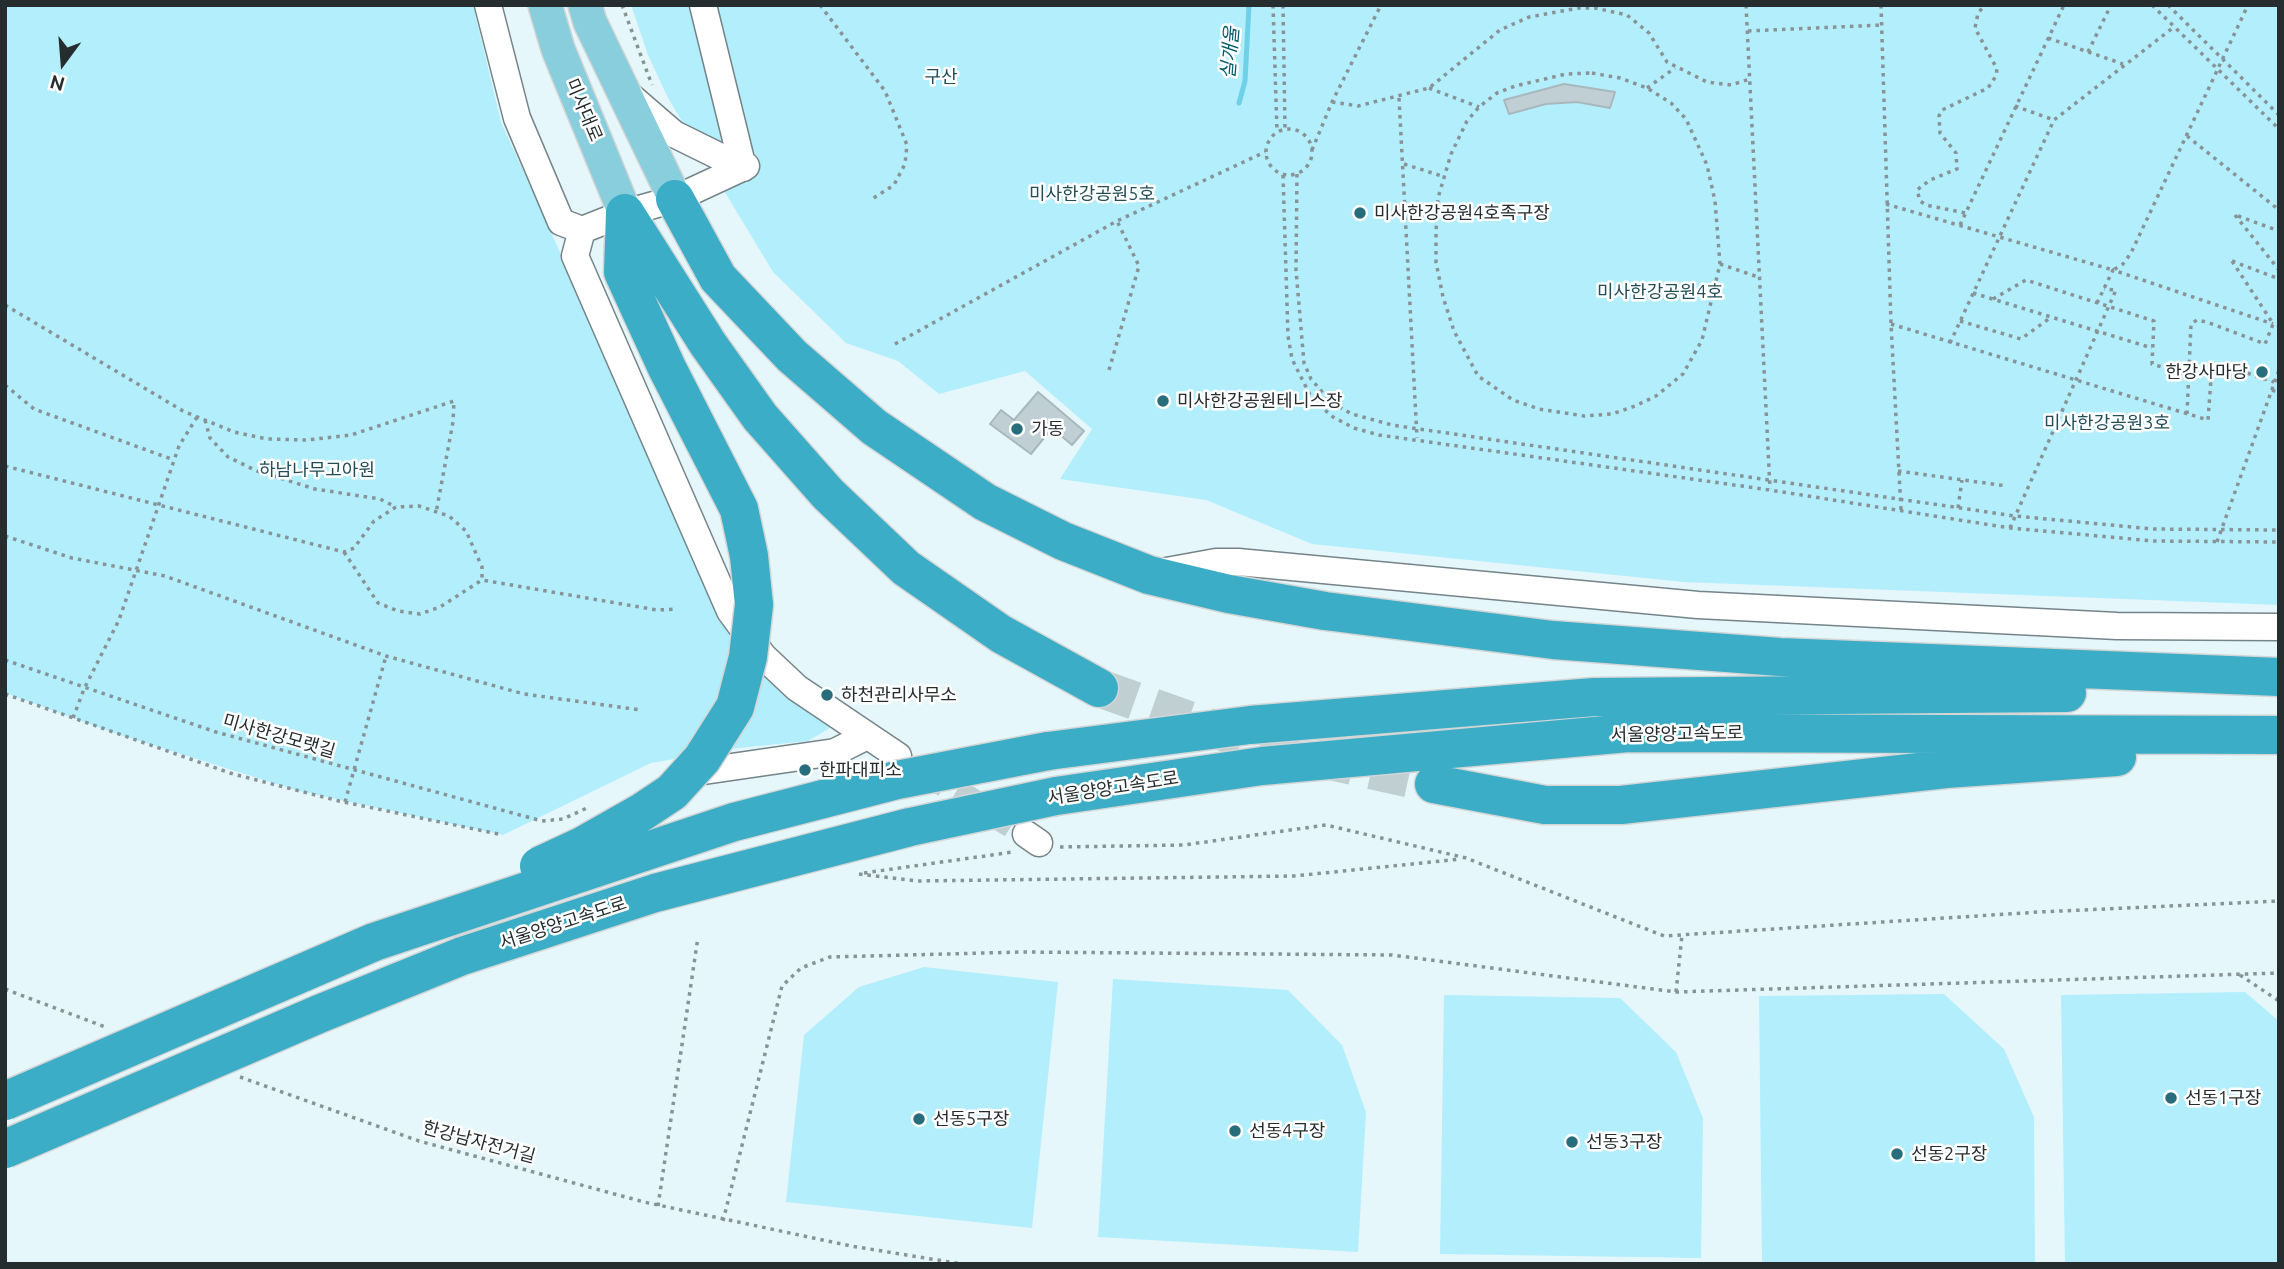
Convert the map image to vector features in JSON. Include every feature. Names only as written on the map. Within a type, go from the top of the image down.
[{"type":"highway","points":[[674,199],[718,278],[792,356],[874,427],[985,502],[1063,541],[1149,575],[1229,594],[1325,611],[1553,640],[1780,657],[2279,677]]},
{"type":"highway","points":[[374,942],[582,846],[672,792],[702,759],[735,707],[748,657],[754,605],[749,556],[739,509],[667,368],[623,272],[625,213]]},
{"type":"highway","points":[[625,213],[708,344],[753,407],[828,494],[906,568],[1001,634],[1098,688]]},
{"type":"highway","name":"서울양양고속도로","points":[[5,1101],[374,942],[734,822],[897,780],[1048,751],[1250,725],[1594,697],[2279,690]]},
{"type":"highway","name":"서울양양고속도로","points":[[5,1149],[461,956],[655,893],[910,827],[1056,796],[1262,766],[1628,733],[2279,735]]},
{"type":"highway","points":[[1434,784],[1545,805],[1621,805],[1946,769],[2279,748]]},
{"type":"main road","name":"미사대로","points":[[545,5],[563,61],[625,213]]},
{"type":"main road","points":[[585,5],[590,22],[674,199]]},
{"type":"street","points":[[488,5],[510,93],[527,142],[561,222],[582,230],[625,213],[674,199],[744,167]]},
{"type":"street","points":[[703,5],[744,167]]},
{"type":"street","points":[[620,83],[646,114],[674,134],[744,167]]},
{"type":"street","points":[[582,230],[575,256],[730,611],[764,656],[797,688],[898,756]]},
{"type":"street","points":[[1149,575],[1216,562],[1238,562],[1698,605],[2117,626],[2279,627]]},
{"type":"street","points":[[664,778],[835,752],[867,736]]},
{"type":"path","points":[[622,5],[654,88]]},
{"type":"path","points":[[820,5],[885,91],[907,145],[905,164],[894,185],[872,199]]},
{"type":"path","points":[[1273,5],[1277,132]]},
{"type":"path","points":[[1283,5],[1285,129]]},
{"type":"path","points":[[1312,150],[1300,132],[1285,129],[1277,132],[1267,144],[1265,152],[1270,166],[1283,175],[1297,174],[1309,164],[1332,102],[1381,5]]},
{"type":"path","points":[[1746,5],[1770,490]]},
{"type":"path","points":[[1881,5],[1886,204],[1901,511]]},
{"type":"path","points":[[1965,213],[1926,205],[1920,201],[1917,191],[1930,180],[1957,169],[1956,153],[1940,133],[1938,116],[1942,110],[1988,88],[1996,76],[1997,69],[1975,28],[1978,13],[1985,5]]},
{"type":"path","points":[[1960,225],[2064,5]]},
{"type":"path","points":[[2088,52],[2111,5]]},
{"type":"path","points":[[2152,5],[2279,129]]},
{"type":"path","points":[[2168,5],[2279,116]]},
{"type":"path","points":[[2097,303],[2113,270],[2123,264],[2131,253],[2248,5]]},
{"type":"path","points":[[1332,102],[1358,106],[1399,98],[1429,88],[1500,30],[1529,17],[1579,8],[1595,8],[1627,15],[1649,33],[1667,62],[1675,68],[1719,85],[1750,79]]},
{"type":"path","points":[[1748,31],[1882,25]]},
{"type":"path","points":[[1950,343],[2054,120],[2174,27]]},
{"type":"path","points":[[2048,38],[2123,64]]},
{"type":"path","points":[[1647,88],[1675,68]]},
{"type":"path","points":[[1592,73],[1620,78],[1647,88],[1671,103],[1686,119],[1707,165],[1715,201],[1720,264],[1717,289],[1702,340],[1694,359],[1670,386],[1635,406],[1612,414],[1584,416],[1539,410],[1513,400],[1478,376],[1454,331],[1436,262],[1438,198],[1445,177],[1459,136],[1479,107],[1497,93],[1566,74],[1592,73]]},
{"type":"path","points":[[1429,88],[1479,107]]},
{"type":"path","points":[[1399,98],[1417,439]]},
{"type":"path","points":[[2015,106],[2054,120]]},
{"type":"path","points":[[2187,136],[2279,210]]},
{"type":"path","points":[[895,344],[1117,221],[1265,152]]},
{"type":"path","points":[[1404,164],[1445,177]]},
{"type":"path","points":[[1297,174],[1295,224],[1301,347],[1311,379],[1338,406],[1352,414],[1392,425],[2015,516],[2153,529],[2279,530]]},
{"type":"path","points":[[1283,175],[1288,336],[1300,379],[1312,399],[1333,417],[1379,435],[1770,490],[2010,528],[2154,541],[2279,542]]},
{"type":"path","points":[[1886,204],[2113,270],[2279,326]]},
{"type":"path","points":[[2279,230],[2235,215],[2279,270]]},
{"type":"path","points":[[1109,370],[1139,266],[1117,221]]},
{"type":"path","points":[[2273,324],[2232,261],[2279,279]]},
{"type":"path","points":[[1720,264],[1760,278]]},
{"type":"path","points":[[1993,299],[2026,280],[2154,321],[2152,364],[2188,374]]},
{"type":"path","points":[[2010,528],[2116,290],[2104,289]]},
{"type":"path","points":[[1973,293],[2152,349]]},
{"type":"path","points":[[5,305],[197,417],[234,432],[267,439],[307,440],[351,435],[454,401],[453,422],[436,513]]},
{"type":"path","points":[[1960,321],[2021,339],[2051,318]]},
{"type":"path","points":[[2187,414],[2191,324],[2197,320],[2265,344],[2273,324]]},
{"type":"path","points":[[1891,324],[2208,420],[2211,379],[2216,369],[2226,366],[2274,382]]},
{"type":"path","points":[[2217,542],[2279,370]]},
{"type":"path","points":[[5,385],[34,409],[174,460]]},
{"type":"path","points":[[2272,390],[2279,393]]},
{"type":"path","points":[[73,718],[84,688],[102,659],[160,507],[174,460],[197,417]]},
{"type":"path","points":[[205,420],[210,438],[228,457],[257,471],[315,489],[380,499],[396,507],[419,506],[449,516],[467,531],[482,567],[482,580]]},
{"type":"path","points":[[5,466],[344,552],[354,548],[374,521],[396,507]]},
{"type":"path","points":[[1898,471],[2007,486]]},
{"type":"path","points":[[1958,508],[1962,480]]},
{"type":"path","points":[[5,536],[72,558],[165,576],[386,656],[524,694],[640,710]]},
{"type":"path","points":[[344,552],[378,603],[398,611],[420,614],[440,607],[482,580],[657,610],[677,609]]},
{"type":"path","points":[[345,802],[386,656]]},
{"type":"path","name":"미사한강모랫길","points":[[5,660],[216,733],[352,772],[549,821]]},
{"type":"path","points":[[5,694],[233,774],[345,802],[503,835]]},
{"type":"path","points":[[1466,858],[1294,876],[917,881],[859,874],[1038,842],[1184,845],[1326,825],[1466,858],[1664,936],[2039,912],[2279,901]]},
{"type":"path","points":[[1676,992],[1682,935]]},
{"type":"path","points":[[658,1206],[698,937]]},
{"type":"path","points":[[723,1221],[782,986],[800,968],[831,957],[1023,952],[1392,956],[1676,992],[2279,973]]},
{"type":"path","points":[[2239,975],[2279,1001]]},
{"type":"path","points":[[5,989],[106,1027]]},
{"type":"path","name":"한강남자전거길","points":[[233,1075],[419,1141],[658,1206],[723,1221],[962,1264]]},
{"type":"green space","name":"하남나무고아원","points":[[5,5],[473,5],[501,122],[739,647],[835,725],[808,741],[739,748],[651,763],[503,835],[299,791],[114,733],[5,693]]},
{"type":"green space","points":[[631,5],[2279,5],[2279,605],[1684,582],[1312,544],[1206,500],[1060,479],[1092,429],[1025,371],[939,394],[898,361],[846,343],[773,272],[668,98],[648,55]]},
{"type":"green space","name":"선동5구장","points":[[924,967],[1058,982],[1032,1228],[786,1202],[804,1035],[859,987]]},
{"type":"green space","name":"선동4구장","points":[[1113,979],[1288,990],[1342,1045],[1366,1112],[1358,1252],[1098,1237]]},
{"type":"green space","name":"선동1구장","points":[[2245,992],[2279,1021],[2279,1263],[2065,1264],[2061,995]]},
{"type":"green space","name":"선동2구장","points":[[1944,994],[2004,1049],[2034,1117],[2035,1264],[1762,1264],[1759,996]]},
{"type":"green space","name":"선동3구장","points":[[1444,995],[1620,998],[1676,1052],[1703,1118],[1701,1258],[1440,1254]]},
{"type":"building","points":[[1564,84],[1615,92],[1610,108],[1577,102],[1546,104],[1509,114],[1504,100]]},
{"type":"building","points":[[1038,392],[1084,431],[1072,445],[1052,428],[1031,454],[990,424],[1001,410],[1014,420]]},
{"type":"waterway","name":"실개울","points":[[1239,103],[1245,81],[1249,5]]},
{"type":"tunnel","points":[[1099,688],[1262,746],[1434,784]]},
{"type":"tunnel","points":[[923,771],[1026,834]]},
{"type":"place","name":"미사한강공원4호족구장","points":[[1360,213]]},
{"type":"place","name":"한강사마당","points":[[2262,372]]},
{"type":"place","name":"미사한강공원테니스장","points":[[1163,401]]},
{"type":"place","name":"가동","points":[[1017,429]]},
{"type":"place","name":"하천관리사무소","points":[[827,695]]},
{"type":"place","name":"한파대피소","points":[[805,770]]},
{"type":"place","name":"선동1구장","points":[[2171,1098]]},
{"type":"place","name":"선동5구장","points":[[919,1119]]},
{"type":"place","name":"선동4구장","points":[[1235,1131]]},
{"type":"place","name":"선동3구장","points":[[1572,1142]]},
{"type":"place","name":"선동2구장","points":[[1897,1154]]},
{"type":"park label","name":"구산","points":[[941,77]]},
{"type":"park label","name":"미사한강공원5호","points":[[1092,194]]},
{"type":"park label","name":"미사한강공원4호","points":[[1660,292]]},
{"type":"park label","name":"미사한강공원3호","points":[[2107,423]]}]
